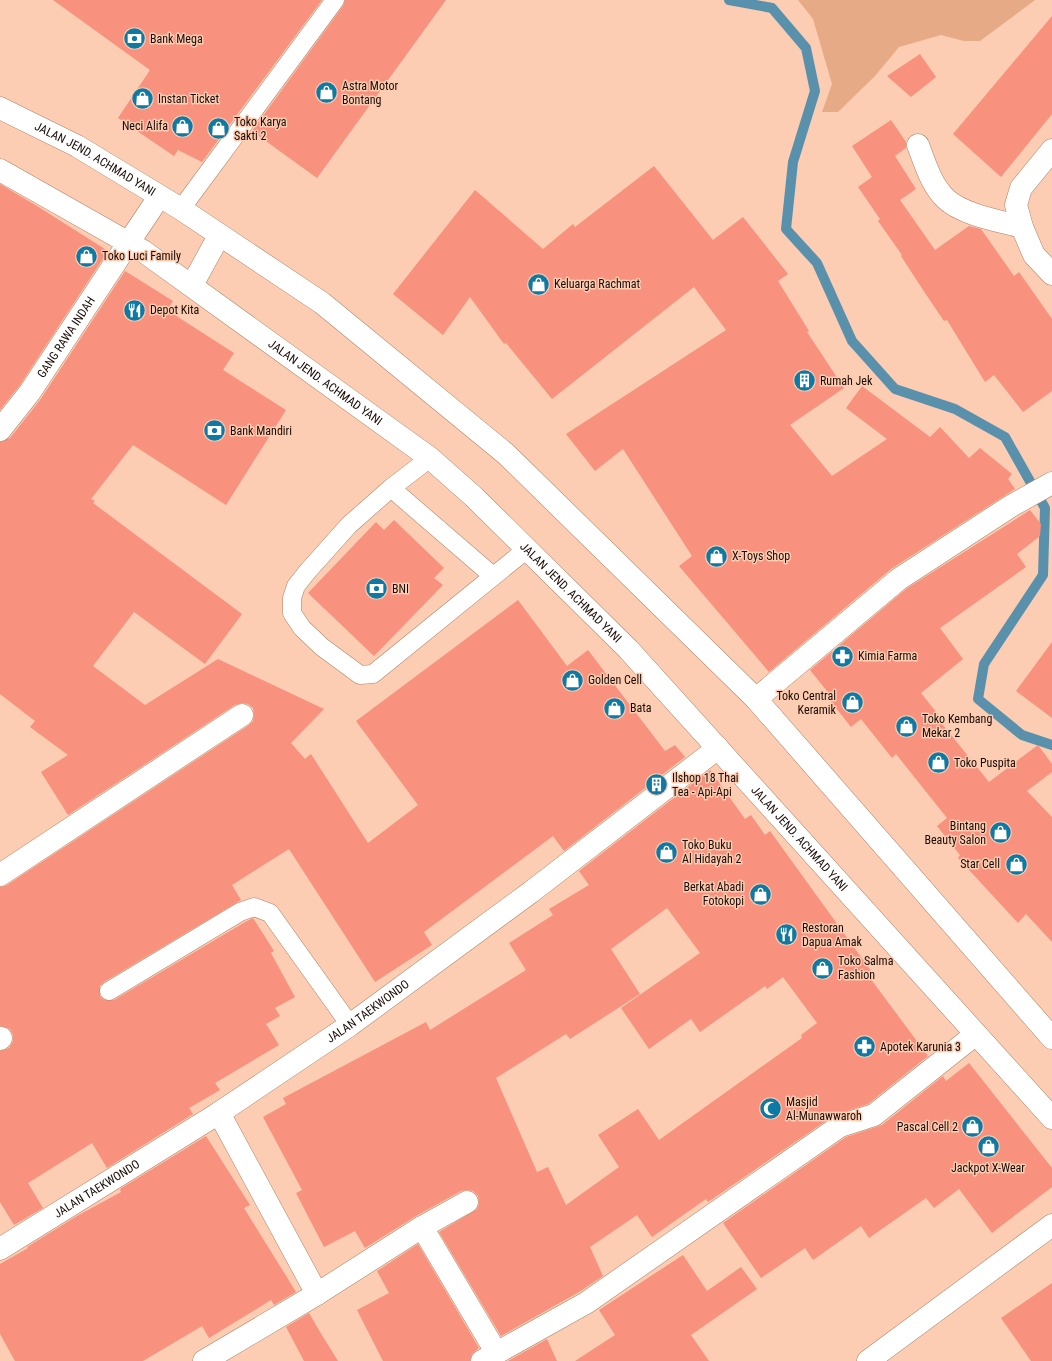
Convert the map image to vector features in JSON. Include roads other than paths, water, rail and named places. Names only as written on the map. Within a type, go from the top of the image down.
[{"type":"street","name":"JALAN JEND. ACHMAD YANI","points":[[0,108],[77,146],[181,210],[322,303],[506,454],[756,699],[1052,1038]]},
{"type":"street","points":[[918,145],[928,171],[937,187],[947,200],[962,210],[1022,227]]},
{"type":"street","points":[[1052,150],[1021,188],[1016,205],[1022,227],[1034,255],[1052,274]]},
{"type":"street","name":"JALAN JEND. ACHMAD YANI","points":[[0,170],[128,242],[192,285],[430,458],[474,496],[628,649],[1052,1118]]},
{"type":"street","name":"GANG RAWA INDAH","points":[[0,430],[30,392],[159,197]]},
{"type":"street","points":[[192,285],[220,236]]},
{"type":"street","points":[[756,699],[900,579],[1011,506],[1052,483]]},
{"type":"street","points":[[0,875],[242,716]]},
{"type":"street","name":"JALAN TAEKWONDO","points":[[0,1249],[219,1113],[350,1025],[531,892],[718,748]]},
{"type":"street","points":[[422,1227],[489,1357],[586,1303],[840,1126],[874,1115],[976,1034]]},
{"type":"street","points":[[219,1113],[317,1294]]},
{"type":"street","points":[[204,1361],[317,1294],[422,1227],[467,1202]]},
{"type":"street","points":[[868,1361],[1052,1225]]},
{"type":"lane","points":[[181,210],[334,0]]},
{"type":"lane","points":[[430,458],[391,488],[349,525],[323,552],[296,586],[292,598],[292,613],[302,628],[322,647],[360,675],[373,674],[527,548]]},
{"type":"lane","points":[[391,488],[492,576]]},
{"type":"lane","points":[[109,991],[240,912],[254,907],[270,912],[350,1025]]},
{"type":"waterway","points":[[729,0],[772,8],[806,48],[815,91],[793,162],[786,229],[817,263],[852,341],[895,389],[955,409],[1005,437],[1045,508],[1043,575],[984,664],[978,699],[1022,735],[1052,745]]},
{"type":"place","name":"Bank Mega","points":[[134,39]]},
{"type":"place","name":"Astra Motor Bontang","points":[[327,93]]},
{"type":"place","name":"Instan Ticket","points":[[142,99]]},
{"type":"place","name":"Neci Alifa","points":[[183,126]]},
{"type":"place","name":"Toko Karya Sakti 2","points":[[218,129]]},
{"type":"place","name":"Toko Luci Family","points":[[87,256]]},
{"type":"place","name":"Keluarga Rachmat","points":[[539,284]]},
{"type":"place","name":"Depot Kita","points":[[135,310]]},
{"type":"place","name":"Rumah Jek","points":[[804,381]]},
{"type":"place","name":"Bank Mandiri","points":[[215,431]]},
{"type":"place","name":"X-Toys Shop","points":[[716,556]]},
{"type":"place","name":"BNI","points":[[376,589]]},
{"type":"place","name":"Kimia Farma","points":[[842,656]]},
{"type":"place","name":"Golden Cell","points":[[572,680]]},
{"type":"place","name":"Toko Central Keramik","points":[[852,703]]},
{"type":"place","name":"Bata","points":[[615,708]]},
{"type":"place","name":"Toko Kembang Mekar 2","points":[[907,726]]},
{"type":"place","name":"Toko Puspita","points":[[938,763]]},
{"type":"place","name":"Ilshop 18 Thai Tea - Api-Api","points":[[656,785]]},
{"type":"place","name":"Bintang Beauty Salon","points":[[1001,833]]},
{"type":"place","name":"Toko Buku Al Hidayah 2","points":[[667,852]]},
{"type":"place","name":"Star Cell","points":[[1016,864]]},
{"type":"place","name":"Berkat Abadi Fotokopi","points":[[760,894]]},
{"type":"place","name":"Restoran Dapua Amak","points":[[786,935]]},
{"type":"place","name":"Toko Salma Fashion","points":[[823,968]]},
{"type":"place","name":"Apotek Karunia 3","points":[[865,1047]]},
{"type":"place","name":"Masjid Al-Munawwaroh","points":[[770,1109]]},
{"type":"place","name":"Pascal Cell 2","points":[[973,1127]]},
{"type":"place","name":"Jackpot X-Wear","points":[[988,1147]]}]
